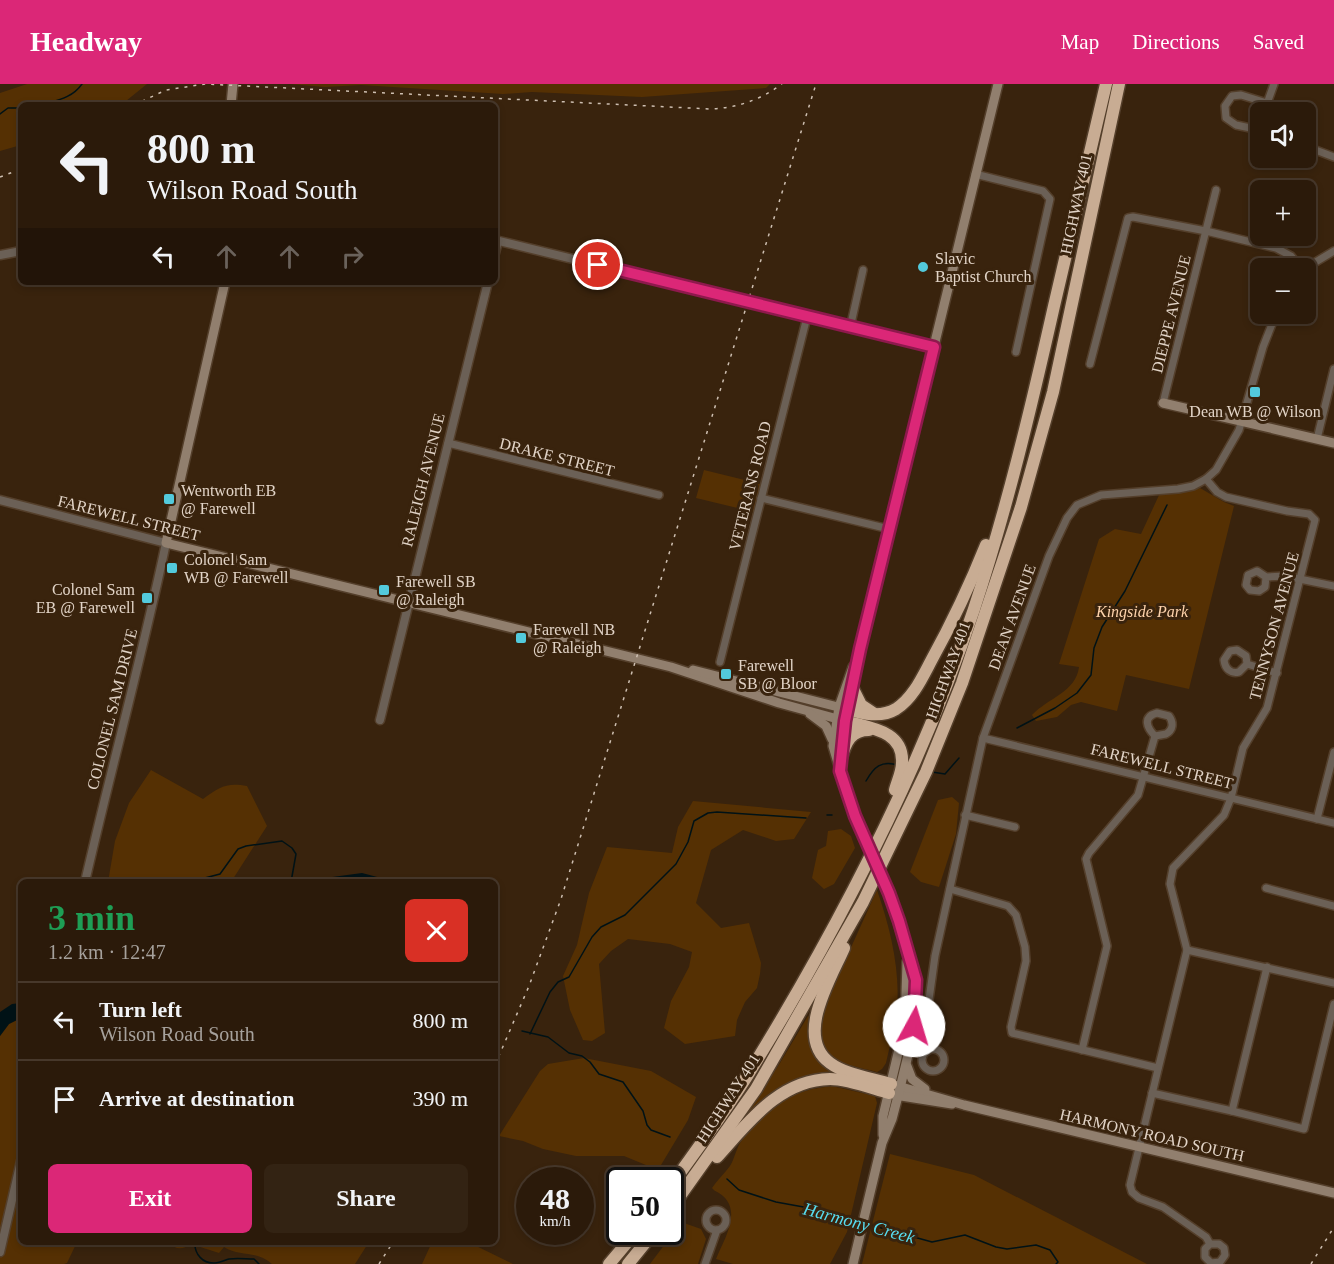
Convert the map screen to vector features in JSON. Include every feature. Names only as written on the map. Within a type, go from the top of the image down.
[{"type":"highway","name":"HIGHWAY 401","points":[[684,1167],[748,1075],[814,964],[914,765],[974,609],[1021,451],[1106,84]]},
{"type":"highway","name":"HIGHWAY 401","points":[[684,1193],[756,1089],[863,902],[926,772],[962,683],[1021,507],[1053,392],[1119,84]]},
{"type":"highway","points":[[842,714],[877,715],[897,709],[913,693],[953,622],[973,578],[1021,451]]},
{"type":"highway","points":[[853,689],[861,705],[877,715]]},
{"type":"highway","points":[[842,714],[894,738],[901,747],[902,764],[883,829]]},
{"type":"highway","points":[[840,758],[846,742],[852,735],[863,730],[876,729]]},
{"type":"highway","points":[[863,902],[816,1014],[814,1035],[819,1052],[830,1063],[895,1090]]},
{"type":"highway","points":[[684,1193],[758,1111],[785,1092],[812,1081],[831,1079],[895,1090]]},
{"type":"highway","points":[[609,1264],[625,1245]]},
{"type":"highway","points":[[628,1264],[643,1245]]},
{"type":"main road","points":[[231,102],[233,84]]},
{"type":"main road","points":[[832,740],[853,689],[860,649],[998,84]]},
{"type":"main road","points":[[166,543],[224,285]]},
{"type":"main road","points":[[1163,403],[1334,443]]},
{"type":"main road","name":"FAREWELL STREET","points":[[166,543],[671,667],[800,709],[842,714]]},
{"type":"main road","points":[[840,771],[844,687],[860,649]]},
{"type":"main road","name":"FAREWELL STREET","points":[[671,667],[676,665],[842,714]]},
{"type":"main road","points":[[800,709],[821,721],[826,726],[832,740],[834,756],[862,834],[889,893],[916,980],[917,997],[912,1039],[906,1063],[883,1116],[882,1143],[853,1264]]},
{"type":"main road","points":[[895,1090],[907,1006],[907,951]]},
{"type":"main road","points":[[906,1063],[914,1081],[935,1095]]},
{"type":"main road","name":"HARMONY ROAD SOUTH","points":[[895,1090],[935,1095],[964,1105],[1332,1192]]},
{"type":"main road","name":"HARMONY ROAD SOUTH","points":[[895,1090],[943,1104],[964,1105]]},
{"type":"street","points":[[1267,102],[1274,84]]},
{"type":"street","points":[[1250,127],[1236,125],[1226,118],[1225,106],[1232,96],[1241,94],[1264,102]]},
{"type":"street","points":[[1316,150],[1334,157]]},
{"type":"street","points":[[975,174],[1043,192],[1050,199],[1016,352]]},
{"type":"street","name":"DIEPPE AVENUE","points":[[1163,403],[1216,190]]},
{"type":"street","points":[[1090,364],[1126,221],[1133,217],[1276,248],[1293,258]]},
{"type":"street","points":[[498,240],[934,347]]},
{"type":"street","points":[[1316,263],[1334,251]]},
{"type":"street","points":[[0,255],[18,252]]},
{"type":"street","points":[[850,328],[863,270]]},
{"type":"street","name":"RALEIGH AVENUE","points":[[380,720],[487,285]]},
{"type":"street","name":"VETERANS ROAD","points":[[720,662],[807,317]]},
{"type":"street","points":[[1206,479],[1221,462],[1242,422],[1263,346],[1272,324]]},
{"type":"street","points":[[1317,439],[1334,369]]},
{"type":"street","name":"DRAKE STREET","points":[[448,443],[659,495]]},
{"type":"street","name":"TENNYSON AVENUE","points":[[1206,479],[1217,492],[1227,497],[1287,512],[1309,514],[1314,517],[1315,524],[1267,708],[1243,748],[1231,798],[1224,815],[1173,868],[1170,874],[1170,884],[1187,950],[1130,1185],[1132,1192],[1139,1198],[1163,1207],[1206,1237],[1210,1244]]},
{"type":"street","name":"DEAN AVENUE","points":[[927,1051],[924,1036],[934,956],[982,738],[1048,556],[1067,518],[1077,505],[1101,495],[1178,489],[1193,486],[1206,479]]},
{"type":"street","points":[[761,498],[889,529]]},
{"type":"street","name":"FAREWELL STREET","points":[[0,500],[166,543]]},
{"type":"street","name":"COLONEL SAM DRIVE","points":[[86,879],[152,612],[166,543]]},
{"type":"street","points":[[1266,577],[1286,576],[1334,586]]},
{"type":"street","points":[[1247,664],[1276,673]]},
{"type":"street","points":[[1082,1050],[1107,946],[1086,859],[1138,795],[1155,736]]},
{"type":"street","name":"FAREWELL STREET","points":[[982,738],[1334,823]]},
{"type":"street","points":[[1317,819],[1334,752]]},
{"type":"street","points":[[965,815],[1015,827]]},
{"type":"street","points":[[1266,888],[1334,906]]},
{"type":"street","points":[[950,889],[1008,906],[1016,915],[1025,947],[1026,962],[1011,1028],[1012,1033],[1158,1068]]},
{"type":"street","points":[[1187,950],[1334,983]]},
{"type":"street","points":[[1232,1111],[1267,967]]},
{"type":"street","points":[[1152,1094],[1304,1129],[1334,1004]]},
{"type":"street","points":[[0,1252],[18,1174]]},
{"type":"street","points":[[705,1264],[717,1230]]},
{"type":"green space","points":[[27,84],[147,84],[125,102],[18,102],[18,146],[0,151],[0,93]]},
{"type":"green space","points":[[289,84],[770,84],[766,88],[642,97],[532,92],[503,94],[361,85],[325,87]]},
{"type":"green space","points":[[704,470],[761,484],[754,512],[696,498]]},
{"type":"green space","name":"Kingside Park","points":[[1200,488],[1234,506],[1189,689],[1126,675],[1117,711],[1081,702],[1071,705],[1057,717],[1036,721],[1032,715],[1067,689],[1077,676],[1079,667],[1059,664],[1099,539],[1115,529],[1141,534],[1160,493],[1185,492]]},
{"type":"green space","points":[[151,770],[203,799],[224,786],[247,786],[267,826],[233,879],[109,879],[115,841],[129,803]]},
{"type":"green space","points":[[952,797],[959,803],[956,834],[939,887],[921,882],[910,872],[938,800]]},
{"type":"green space","points":[[693,801],[811,812],[794,839],[776,841],[743,830],[711,850],[696,903],[721,928],[749,923],[761,963],[757,988],[745,1002],[737,1020],[735,1036],[685,1044],[664,1028],[671,1001],[689,967],[692,952],[670,944],[628,939],[611,951],[599,964],[605,1033],[592,1041],[583,1040],[570,1010],[563,976],[577,945],[589,893],[607,847],[672,853],[678,827]]},
{"type":"green space","points":[[841,829],[851,836],[855,848],[834,884],[824,889],[812,878],[818,850],[826,846],[828,831]]},
{"type":"green space","points":[[877,890],[891,937],[898,986],[893,1035],[886,1063],[877,1072],[848,1065],[829,1055],[823,1048],[821,1025],[824,1007]]},
{"type":"green space","points":[[808,1016],[810,1017],[809,1033],[812,1048],[820,1060],[833,1070],[831,1076],[820,1077],[746,1120],[743,1119],[780,1063]]},
{"type":"green space","points":[[18,1020],[18,1245],[76,1245],[67,1263],[64,1264],[0,1264],[0,1036],[9,1024]]},
{"type":"green space","points":[[584,1058],[651,1071],[696,1097],[688,1120],[660,1167],[651,1167],[624,1156],[576,1156],[499,1136],[540,1071],[548,1064]]},
{"type":"green space","points":[[832,1086],[875,1096],[877,1103],[847,1232],[830,1264],[733,1264],[716,1259],[729,1227],[731,1210],[723,1196],[712,1188],[730,1166],[742,1140],[760,1118],[780,1102],[804,1091]]},
{"type":"green space","points":[[890,1154],[974,1175],[1147,1264],[862,1264]]},
{"type":"green space","points":[[684,1223],[701,1229],[706,1239],[698,1264],[650,1264],[664,1245],[684,1245]]},
{"type":"green space","points":[[172,1245],[189,1245],[182,1248]]},
{"type":"green space","points":[[194,1245],[367,1245],[355,1264],[272,1264],[260,1257],[224,1247],[219,1253]]},
{"type":"green space","points":[[431,1245],[474,1245],[513,1264],[422,1264]]},
{"type":"shaded area","points":[[362,873],[382,879],[324,879]]},
{"type":"shaded area","points":[[18,1003],[18,1020],[9,1024],[0,1036],[0,1012],[12,1004]]},
{"type":"waterway","points":[[52,102],[69,95],[82,84]]},
{"type":"waterway","points":[[0,114],[8,108],[18,108]]},
{"type":"waterway","points":[[1017,728],[1055,708],[1077,693],[1091,675],[1094,648],[1102,627],[1125,591],[1167,505]]},
{"type":"waterway","points":[[932,772],[945,774],[959,758]]},
{"type":"waterway","points":[[866,781],[879,766],[887,763],[898,765]]},
{"type":"waterway","points":[[530,1034],[550,992],[558,982],[569,977],[592,937],[601,927],[625,915],[676,864],[688,842],[694,821],[708,813],[717,812],[806,818]]},
{"type":"waterway","points":[[827,815],[832,815]]},
{"type":"waterway","name":"Harmony Creek","points":[[201,879],[220,874],[238,849],[282,841],[296,854],[292,879]]},
{"type":"waterway","name":"Harmony Creek","points":[[522,1031],[548,1037],[569,1053],[582,1056],[599,1074],[623,1082],[643,1111],[651,1130],[670,1137]]},
{"type":"waterway","name":"Harmony Creek","points":[[727,1179],[739,1190],[776,1202],[820,1210],[860,1222]]},
{"type":"waterway","name":"Harmony Creek","points":[[867,1224],[932,1242],[965,1235],[1007,1249],[1036,1245],[1050,1250],[1058,1262],[1056,1264]]},
{"type":"waterway","points":[[195,1245],[198,1254],[207,1262],[254,1259],[259,1264]]},
{"type":"railway","points":[[140,102],[166,90],[205,84],[710,109],[748,102],[782,84]]},
{"type":"railway","points":[[498,1058],[529,986],[561,899],[816,84]]},
{"type":"railway","points":[[0,177],[18,170]]},
{"type":"railway","points":[[1311,1264],[1334,1227]]},
{"type":"railway","points":[[379,1264],[391,1245]]},
{"type":"place","name":"Slavic Baptist Church","points":[[923,267]]},
{"type":"place","name":"Dean WB @ Wilson","points":[[1255,392]]},
{"type":"place","name":"Wentworth EB @ Farewell","points":[[169,499]]},
{"type":"place","name":"Colonel Sam WB @ Farewell","points":[[172,568]]},
{"type":"place","name":"Farewell SB @ Raleigh","points":[[384,590]]},
{"type":"place","name":"Colonel Sam EB @ Farewell","points":[[147,598]]},
{"type":"place","name":"Farewell NB @ Raleigh","points":[[521,638]]},
{"type":"place","name":"Farewell SB @ Bloor","points":[[726,674]]},
{"type":"route","points":[[598,265],[934,347],[860,649],[840,758],[840,771],[849,800],[889,893],[916,980],[914,1026]]}]
